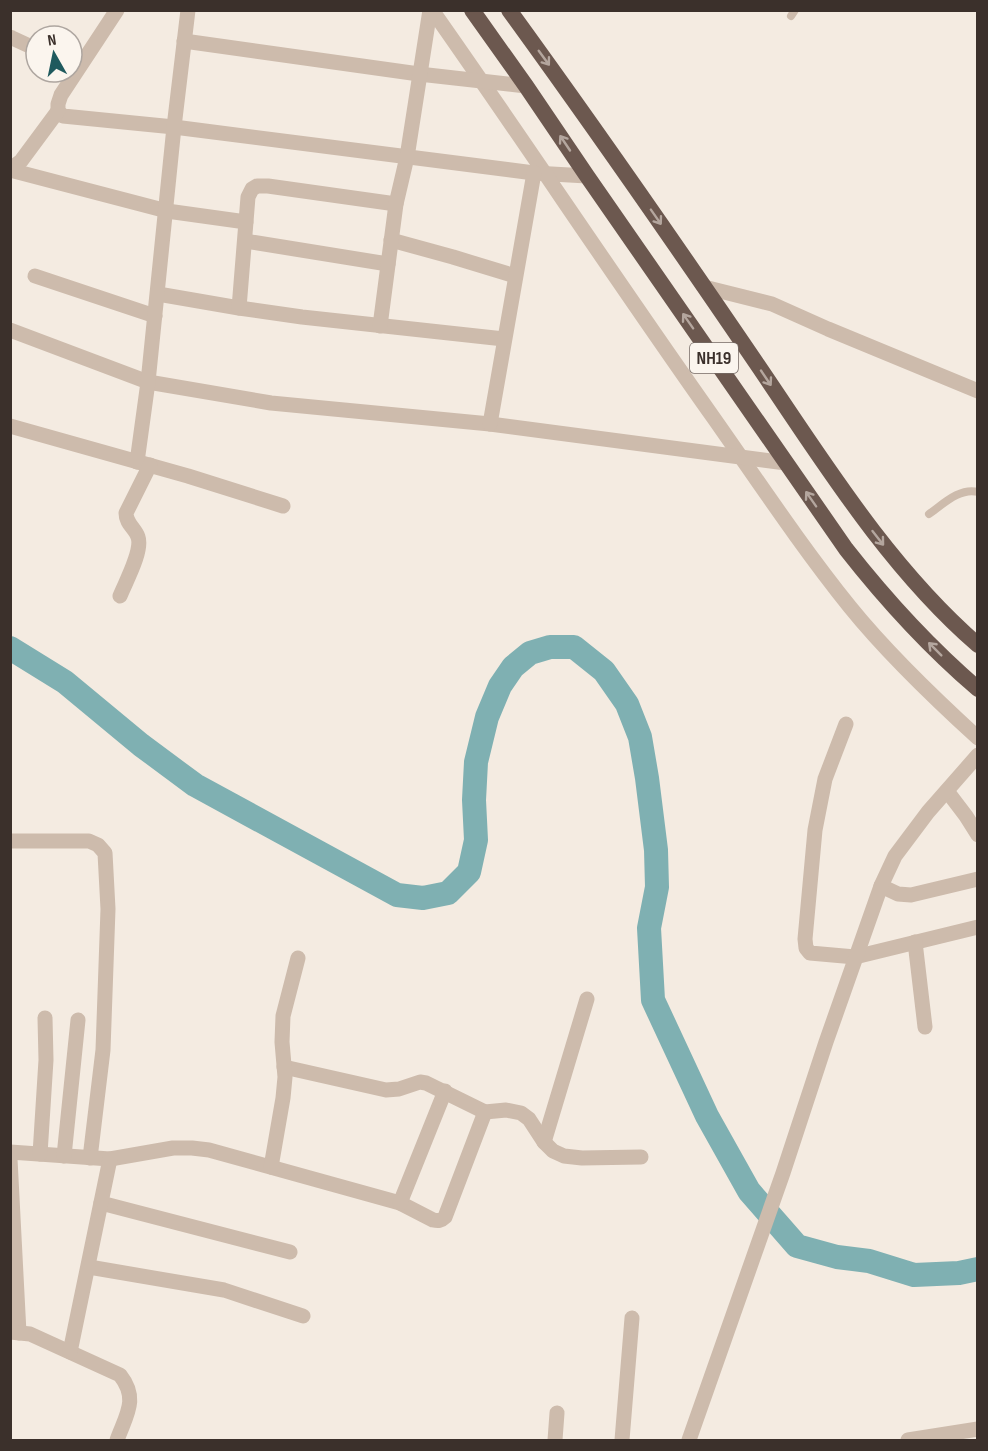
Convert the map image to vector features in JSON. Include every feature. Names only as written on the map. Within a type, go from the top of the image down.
[{"type":"highway","name":"NH19","points":[[472,10],[846,549],[876,587],[954,669],[978,689]]},
{"type":"highway","name":"NH19","points":[[509,10],[585,115],[873,530],[905,572],[978,645]]},
{"type":"street","points":[[84,56],[117,10]]},
{"type":"street","points":[[120,596],[140,545],[138,536],[126,520],[126,513],[144,463],[148,382],[188,10]]},
{"type":"street","points":[[380,326],[396,204],[407,156],[431,10]]},
{"type":"street","points":[[431,10],[482,81],[540,173],[799,541],[850,608],[935,699],[978,738]]},
{"type":"street","points":[[10,36],[24,43]]},
{"type":"street","points":[[184,41],[419,74],[526,86]]},
{"type":"street","points":[[10,169],[26,156],[58,111],[58,104],[67,84]]},
{"type":"street","points":[[58,111],[63,116],[174,127],[540,173],[587,176]]},
{"type":"street","points":[[10,169],[167,211],[246,222]]},
{"type":"street","points":[[490,424],[515,276],[540,173]]},
{"type":"street","points":[[239,309],[248,197],[252,189],[257,186],[268,186],[396,204]]},
{"type":"street","points":[[391,240],[515,276]]},
{"type":"street","points":[[245,241],[388,264]]},
{"type":"street","points":[[35,276],[155,316]]},
{"type":"street","points":[[704,287],[772,304],[978,391]]},
{"type":"street","points":[[158,294],[239,309],[504,339]]},
{"type":"street","points":[[10,330],[148,382],[271,403],[490,424],[786,463]]},
{"type":"street","points":[[10,426],[144,463],[283,506]]},
{"type":"street","points":[[846,724],[825,779],[815,830],[806,948],[810,953],[855,957],[978,927]]},
{"type":"street","points":[[689,1440],[783,1173],[880,886],[895,856],[928,812],[978,755]]},
{"type":"street","points":[[947,791],[978,835]]},
{"type":"street","points":[[10,841],[89,841],[98,844],[105,853],[108,909],[103,1050],[90,1158]]},
{"type":"street","points":[[880,886],[898,894],[911,895],[978,879]]},
{"type":"street","points":[[915,942],[925,1027]]},
{"type":"street","points":[[271,1167],[285,1077],[282,1042],[283,1016],[298,958]]},
{"type":"street","points":[[544,1142],[587,999]]},
{"type":"street","points":[[40,1154],[46,1060],[45,1018]]},
{"type":"street","points":[[64,1156],[78,1020]]},
{"type":"street","points":[[284,1067],[386,1090],[399,1089],[420,1082],[426,1083],[485,1112],[506,1110],[521,1113],[529,1119],[544,1142],[553,1151],[564,1156],[641,1157]]},
{"type":"street","points":[[400,1203],[445,1091]]},
{"type":"street","points":[[10,1152],[110,1159],[173,1148],[209,1150],[400,1203],[433,1220],[442,1220],[485,1112]]},
{"type":"street","points":[[10,1159],[15,1332],[30,1334],[120,1375],[126,1382],[131,1402],[117,1440]]},
{"type":"street","points":[[70,1352],[110,1159]]},
{"type":"street","points":[[101,1203],[290,1252]]},
{"type":"street","points":[[88,1268],[224,1290],[303,1316]]},
{"type":"street","points":[[622,1440],[632,1318]]},
{"type":"street","points":[[555,1440],[557,1413]]},
{"type":"street","points":[[908,1440],[978,1429]]},
{"type":"lane","points":[[929,514],[965,491],[978,492]]},
{"type":"waterway","points":[[10,648],[65,682],[141,745],[195,785],[397,895],[423,898],[448,893],[469,872],[476,840],[474,800],[476,762],[487,717],[500,686],[513,667],[530,653],[550,647],[574,647],[604,671],[627,704],[640,737],[656,850],[657,887],[649,928],[653,1000],[707,1116],[749,1191],[797,1246],[837,1257],[869,1261],[914,1275],[959,1273],[978,1269]]}]
